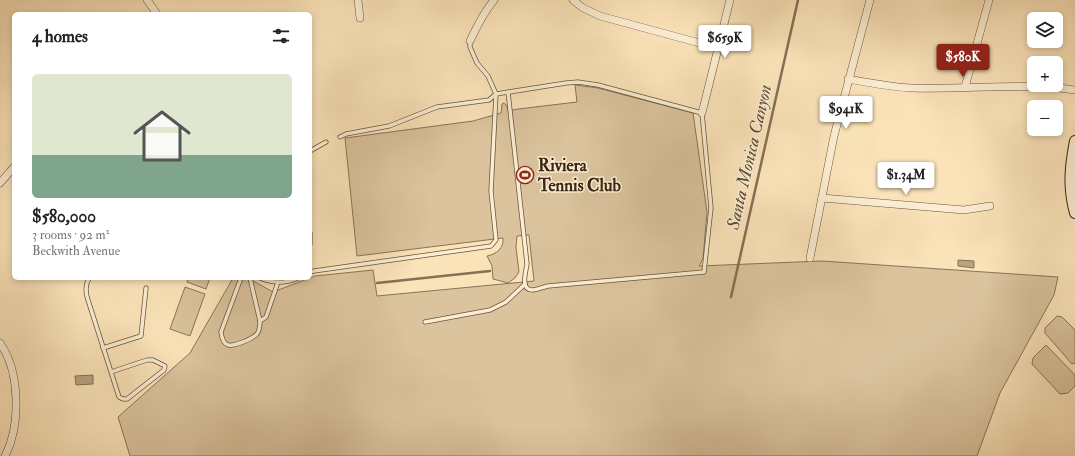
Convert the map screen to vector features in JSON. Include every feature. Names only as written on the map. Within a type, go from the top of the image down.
[{"type":"street","points":[[147,0],[156,12]]},
{"type":"street","points":[[358,0],[360,18]]},
{"type":"street","points":[[470,41],[478,23],[494,0]]},
{"type":"street","points":[[573,0],[583,8],[600,16],[718,48]]},
{"type":"street","points":[[702,112],[730,0]]},
{"type":"street","points":[[810,258],[834,136],[870,0]]},
{"type":"street","points":[[964,87],[989,0]]},
{"type":"street","points":[[848,80],[913,88],[1043,87],[1075,90]]},
{"type":"street","points":[[1075,141],[1070,183],[1071,199],[1075,213]]},
{"type":"street","points":[[0,183],[12,170]]},
{"type":"street","points":[[822,198],[964,210],[990,206]]},
{"type":"street","points":[[0,343],[11,367],[16,406],[15,425],[5,456]]},
{"type":"lane","points":[[312,272],[491,246],[496,240],[491,191],[496,94],[488,76],[477,63],[470,47],[470,41]]},
{"type":"lane","points":[[340,137],[346,134],[389,126],[437,107],[489,100],[496,94],[508,92],[566,83],[578,82],[598,84],[702,112],[711,208],[704,272],[548,286],[532,290],[527,289],[525,284],[526,264],[508,92]]},
{"type":"lane","points":[[312,150],[326,142]]},
{"type":"lane","points":[[87,280],[85,291],[119,397],[128,399],[164,370],[165,366],[153,360],[147,360],[111,372]]},
{"type":"lane","points":[[240,280],[221,332],[222,340],[226,345],[233,346],[247,341],[257,334],[260,329],[260,321],[250,280]]},
{"type":"lane","points":[[269,280],[278,282],[293,280]]},
{"type":"lane","points":[[260,321],[266,316],[271,306],[278,282]]},
{"type":"lane","points":[[426,322],[490,310],[506,302],[525,284]]},
{"type":"lane","points":[[103,348],[141,336],[146,288]]},
{"type":"shaded area","points":[[575,85],[598,88],[693,113],[707,212],[703,259],[699,266],[822,261],[1058,277],[1054,295],[1000,393],[977,456],[130,456],[118,417],[190,353],[232,280],[252,280],[273,292],[304,280],[312,280],[312,277],[315,276],[373,270],[377,296],[534,281],[529,235],[517,236],[516,247],[519,272],[515,278],[508,283],[493,279],[492,266],[487,256],[494,254],[501,248],[503,238],[357,256],[345,138],[473,121],[501,113],[502,104],[504,103],[507,106],[508,111],[577,102]]},
{"type":"shaded area","points":[[958,260],[974,261],[974,268],[958,266]]},
{"type":"shaded area","points":[[188,280],[209,280],[206,289],[187,282]]},
{"type":"shaded area","points":[[185,287],[205,294],[190,336],[170,329]]},
{"type":"shaded area","points":[[1057,316],[1062,317],[1075,330],[1075,363],[1072,364],[1045,333],[1045,328]]},
{"type":"shaded area","points":[[1046,345],[1075,375],[1075,386],[1068,393],[1060,394],[1032,364],[1033,358]]},
{"type":"shaded area","points":[[93,375],[93,384],[76,385],[75,376]]},
{"type":"waterway","name":"Santa Monica Canyon","points":[[731,297],[798,0]]},
{"type":"waterway","points":[[377,283],[490,271]]},
{"type":"place","name":"Riviera Tennis Club","points":[[525,175]]}]
